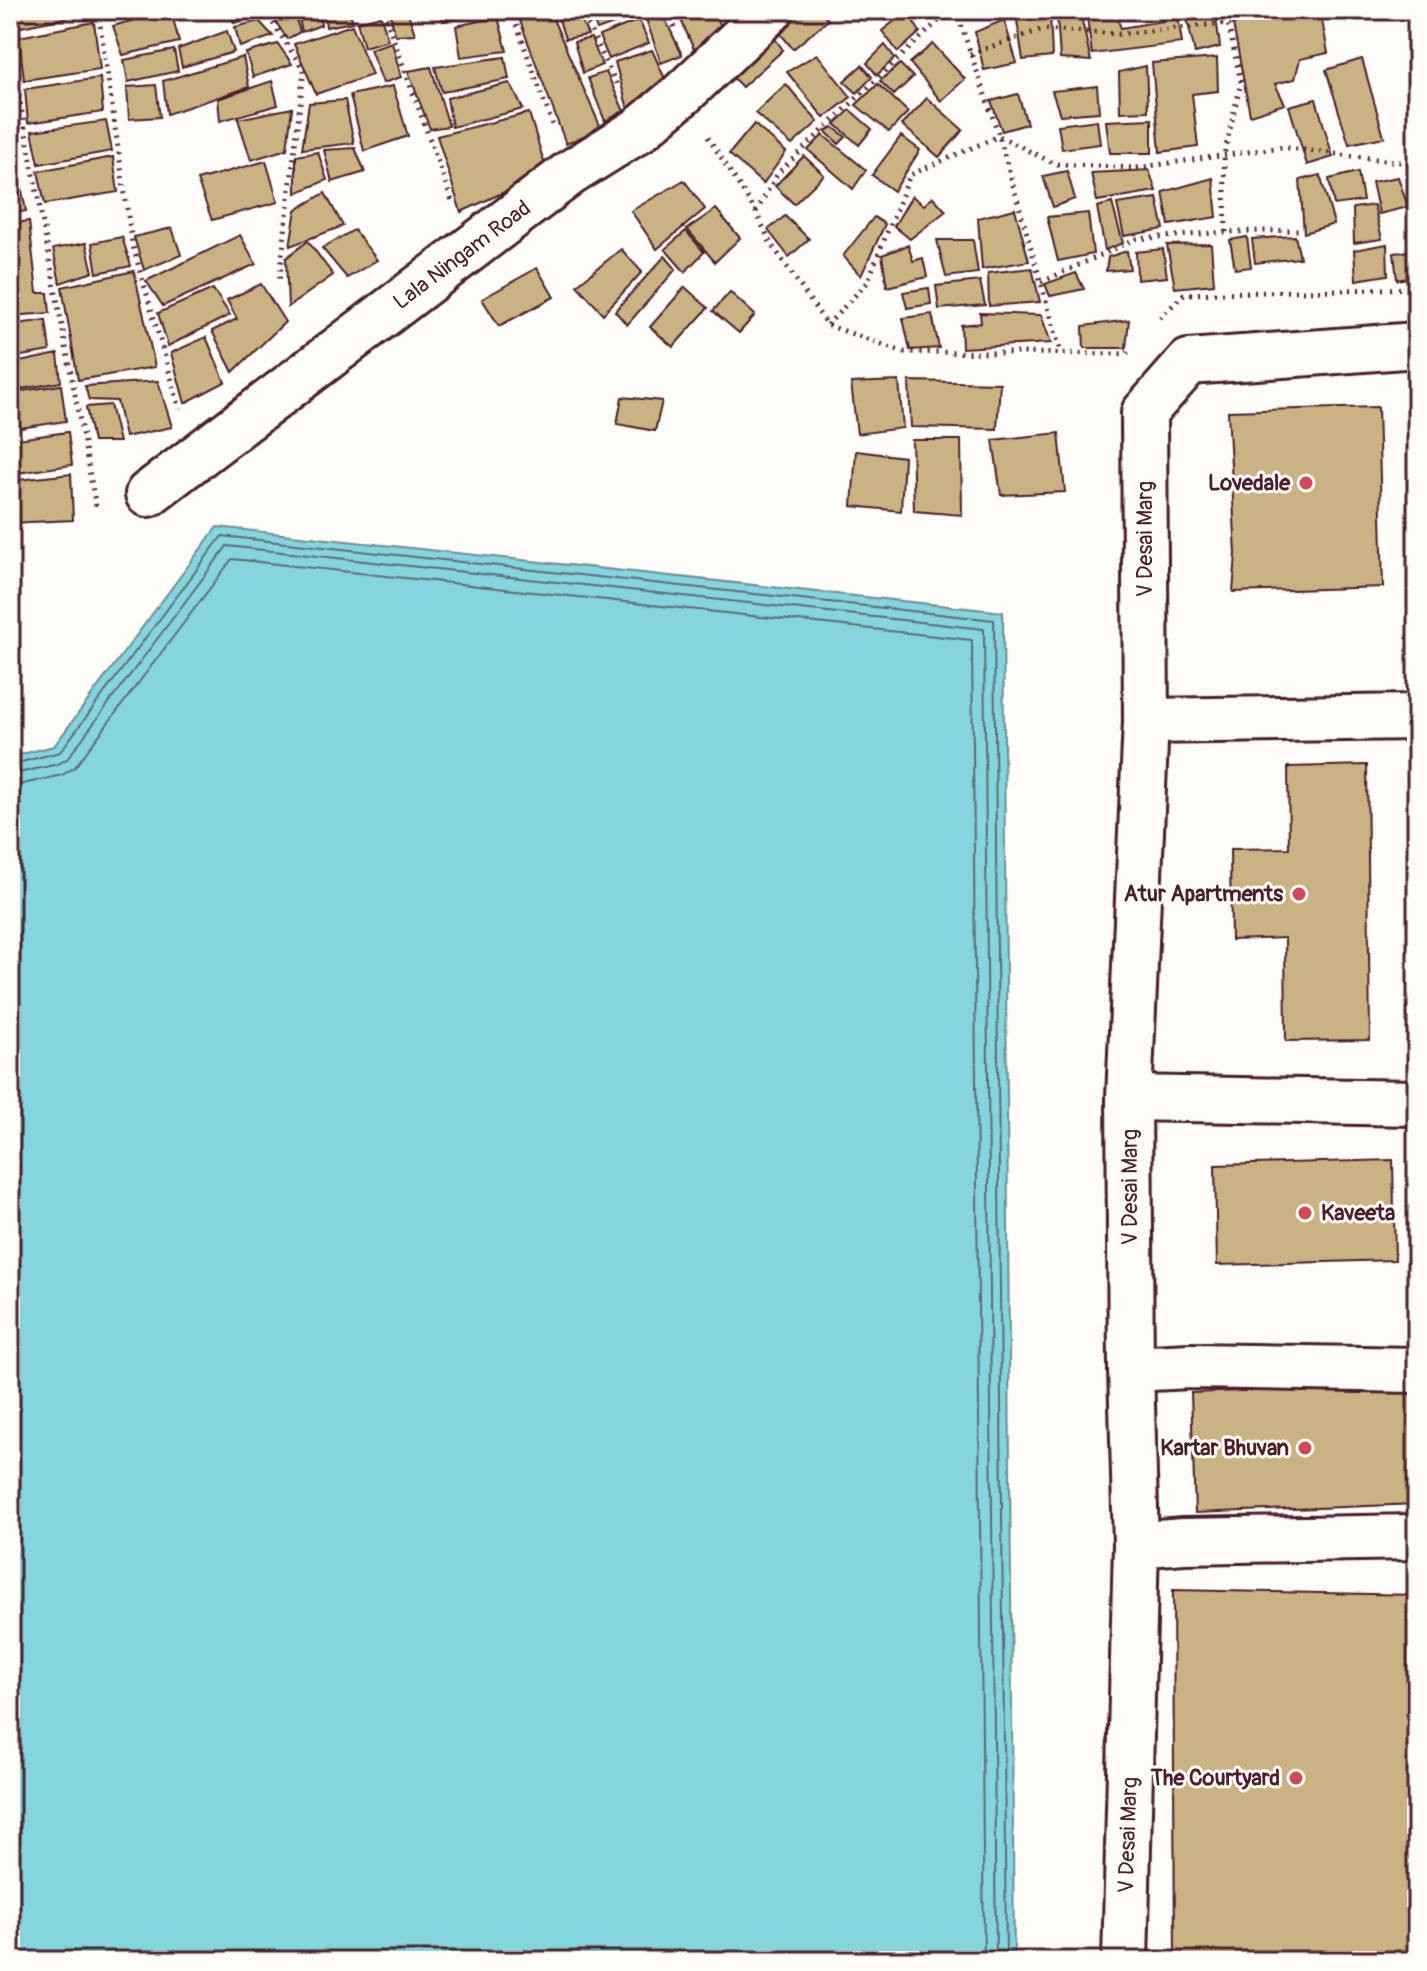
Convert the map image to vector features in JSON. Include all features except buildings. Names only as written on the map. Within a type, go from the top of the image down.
[{"type":"street","name":"Lala Ningam Road","points":[[148,494],[570,173],[639,130],[771,10]]},
{"type":"street","name":"V Desai Marg","points":[[1125,1961],[1136,1545],[1129,1098],[1146,721],[1144,413],[1189,362],[1417,345]]},
{"type":"street","points":[[1146,721],[1417,717]]},
{"type":"street","points":[[1129,1098],[1417,1103]]},
{"type":"street","points":[[1131,1369],[1190,1366],[1417,1370]]},
{"type":"street","points":[[1136,1545],[1183,1541],[1417,1537]]},
{"type":"path","points":[[98,10],[132,243],[180,410]]},
{"type":"path","points":[[264,10],[304,70],[279,283]]},
{"type":"path","points":[[383,10],[470,248]]},
{"type":"path","points":[[511,10],[570,173]]},
{"type":"path","points":[[581,10],[639,130]]},
{"type":"path","points":[[756,212],[778,173],[953,10],[999,136],[1061,353]]},
{"type":"path","points":[[970,54],[1043,29],[1119,34],[1228,23],[1266,10]]},
{"type":"path","points":[[1226,232],[1224,155],[1241,82],[1228,23]]},
{"type":"path","points":[[10,48],[96,507]]},
{"type":"path","points":[[682,94],[756,212],[770,242],[827,325],[904,352],[1126,354],[1135,344]]},
{"type":"path","points":[[999,136],[1055,164],[1136,168],[1282,147],[1417,164]]},
{"type":"path","points":[[827,325],[867,283],[910,175],[999,136]]},
{"type":"path","points":[[1041,282],[1137,239],[1299,230]]},
{"type":"path","points":[[1155,324],[1184,294],[1417,288]]},
{"type":"water","points":[[217,527],[1003,612],[1014,1961],[10,1961],[10,757],[54,746]]},
{"type":"place","name":"Lovedale","points":[[1306,483]]},
{"type":"place","name":"Atur Apartments","points":[[1299,894]]},
{"type":"place","name":"Kaveeta","points":[[1305,1213]]},
{"type":"place","name":"Kartar Bhuvan","points":[[1305,1448]]},
{"type":"place","name":"The Courtyard","points":[[1296,1778]]}]
